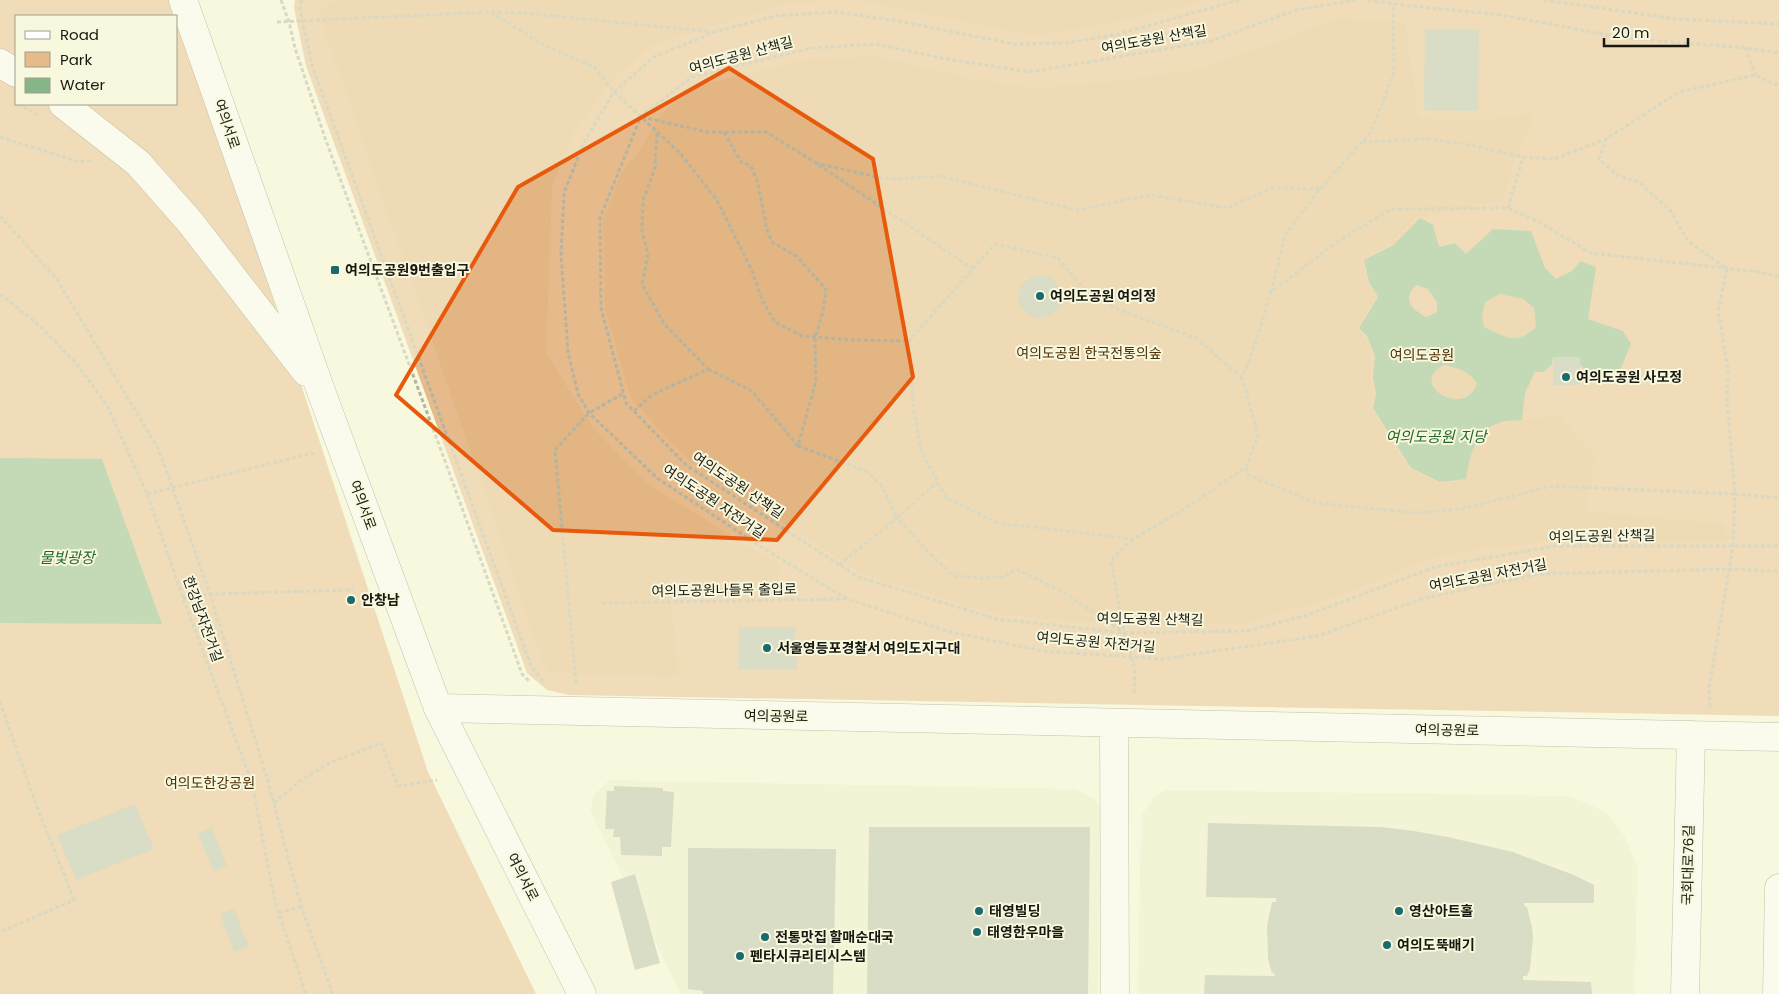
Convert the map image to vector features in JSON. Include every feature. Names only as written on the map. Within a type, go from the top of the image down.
[{"type":"street","name":"여의서로","points":[[183,0],[321,391],[438,708],[582,994]]},
{"type":"street","points":[[0,63],[15,72]]},
{"type":"street","points":[[64,105],[138,162],[190,222],[321,391]]},
{"type":"street","name":"여의공원로","points":[[438,708],[1779,737]]},
{"type":"street","points":[[1114,723],[1115,994]]},
{"type":"street","name":"국회대로76길","points":[[1685,994],[1700,735]]},
{"type":"street","points":[[1776,994],[1779,888]]},
{"type":"path","points":[[281,0],[325,138],[522,674],[536,687]]},
{"type":"path","points":[[300,0],[300,9],[315,75],[531,666],[546,685]]},
{"type":"path","name":"여의도공원 자전거길","points":[[1239,0],[1119,34],[1067,43],[1014,44],[898,21],[835,12],[775,16],[715,32],[654,57],[614,92],[584,142],[564,193],[561,255],[568,352],[578,394],[589,412],[657,478],[766,550],[848,599],[960,634],[1044,651],[1162,659],[1317,636],[1425,598],[1538,574],[1729,569],[1779,570]]},
{"type":"path","name":"여의도공원 산책길","points":[[1356,0],[1296,10],[1212,41],[1030,72],[946,59],[876,44],[811,48],[692,77],[641,116],[600,218],[601,308],[626,403],[686,465],[858,578],[997,619],[1124,633],[1247,631],[1307,615],[1435,567],[1556,546],[1779,546]]},
{"type":"path","points":[[1368,0],[1502,15],[1623,38],[1746,48],[1779,53]]},
{"type":"path","points":[[1544,0],[1676,19],[1779,24]]},
{"type":"path","points":[[1242,378],[1257,338],[1285,235],[1320,189],[1372,132],[1394,73],[1393,4]]},
{"type":"path","points":[[491,12],[543,45],[594,68],[614,92],[680,153],[717,200],[752,271],[762,300],[775,322],[802,336],[852,340],[908,341]]},
{"type":"path","points":[[277,22],[491,12],[524,13],[715,32]]},
{"type":"path","points":[[1746,48],[1755,75]]},
{"type":"path","points":[[1362,142],[1428,139],[1466,144],[1523,158],[1554,159],[1606,139],[1679,92],[1755,75],[1779,86]]},
{"type":"path","points":[[641,116],[707,132],[766,132],[816,163],[973,269]]},
{"type":"path","points":[[657,131],[655,168],[643,201],[642,230],[648,254],[642,284],[664,324],[708,369],[752,391],[798,446],[866,471],[882,486],[897,518],[929,553],[954,576],[1004,577],[1016,569],[1063,592],[1124,633]]},
{"type":"path","points":[[724,132],[742,162],[751,166],[758,184],[767,230],[772,242],[796,256],[826,289],[823,312],[815,337],[816,381],[798,446]]},
{"type":"path","points":[[0,137],[76,161],[94,162]]},
{"type":"path","points":[[1606,139],[1599,159],[1617,175],[1639,182],[1670,210],[1688,241],[1727,269]]},
{"type":"path","points":[[1508,208],[1523,158]]},
{"type":"path","points":[[816,163],[881,178],[898,179],[940,176],[1077,210],[1150,194],[1227,208],[1272,188],[1320,189]]},
{"type":"path","points":[[1270,293],[1337,242],[1391,209],[1508,208],[1539,222],[1591,253],[1758,272],[1779,277]]},
{"type":"path","points":[[0,216],[56,278],[158,450],[210,594],[274,803],[302,906],[333,994]]},
{"type":"path","points":[[1133,539],[998,523],[946,498],[921,450],[912,396],[908,341],[995,244],[1058,258],[1088,294],[1119,310],[1196,338],[1242,378],[1258,435],[1246,467],[1248,475],[1316,504],[1417,513],[1461,509],[1552,486],[1736,494],[1779,498]]},
{"type":"path","points":[[1700,735],[1733,546],[1736,494],[1727,402],[1728,368],[1718,310],[1727,269]]},
{"type":"path","name":"한강남자전거길","points":[[0,294],[40,326],[76,363],[108,407],[147,494],[183,598],[252,783],[275,902],[306,994]]},
{"type":"path","points":[[634,411],[652,395],[708,369]]},
{"type":"path","points":[[579,712],[555,450],[589,412],[624,393]]},
{"type":"path","points":[[147,494],[341,446]]},
{"type":"path","points":[[1136,681],[1135,669],[1124,633],[1111,560],[1133,539],[1194,503],[1246,467]]},
{"type":"path","points":[[838,565],[897,518],[938,482]]},
{"type":"path","points":[[183,598],[210,594],[353,590]]},
{"type":"path","name":"여의도공원나들목 출입로","points":[[602,603],[848,599]]},
{"type":"path","points":[[0,702],[34,799],[74,900],[0,932]]},
{"type":"path","points":[[274,803],[301,780],[332,762],[381,743],[398,786],[437,780]]},
{"type":"path","points":[[279,913],[302,906]]},
{"type":"highlighted area","points":[[729,68],[873,159],[913,377],[777,540],[553,530],[396,395],[518,187]]},
{"type":"shaded area","points":[[609,780],[1075,789],[1095,799],[1101,810],[1098,994],[681,994],[590,810],[594,795]]},
{"type":"shaded area","points":[[1165,790],[1568,796],[1589,804],[1605,812],[1617,826],[1625,837],[1637,866],[1635,994],[1138,994],[1141,816],[1153,798]]},
{"type":"green space","name":"여의도한강공원","points":[[0,0],[175,0],[428,772],[536,994],[0,994]]},
{"type":"green space","name":"여의도공원","points":[[295,0],[1779,0],[1779,716],[569,695],[547,690],[527,673],[306,66],[294,8]]},
{"type":"green space","points":[[337,0],[857,0],[789,2],[652,45],[616,76],[573,132],[552,186],[546,353],[594,429],[648,484],[780,566],[778,586],[669,577],[678,677],[547,672],[318,11]]},
{"type":"green space","points":[[857,0],[1208,0],[1095,26],[1033,35]]},
{"type":"green space","name":"여의도공원 한국전통의숲","points":[[1340,19],[1405,23],[1418,118],[1478,121],[1534,114],[1514,162],[1502,200],[1418,217],[1391,244],[1362,259],[1367,283],[1376,297],[1356,328],[1365,339],[1370,350],[1372,392],[1370,408],[1409,469],[1440,484],[1467,480],[1474,449],[1480,438],[1491,429],[1509,423],[1558,416],[1595,455],[1585,512],[1725,524],[1728,541],[1552,541],[1481,548],[1426,560],[1343,594],[1245,623],[1130,626],[997,614],[861,573],[689,461],[631,399],[605,308],[603,219],[622,172],[638,153],[661,114],[697,86],[811,59],[875,57],[972,79],[1036,89],[1109,82],[1201,69]]},
{"type":"green space","points":[[1500,294],[1523,299],[1534,308],[1536,327],[1523,336],[1511,338],[1484,326],[1482,317],[1485,302]]},
{"type":"green space","points":[[1444,365],[1463,371],[1474,379],[1477,383],[1471,394],[1462,398],[1452,399],[1442,395],[1435,389],[1432,381],[1434,373]]},
{"type":"water","name":"여의도공원 지당","points":[[1420,218],[1433,225],[1439,247],[1455,243],[1466,254],[1493,229],[1531,231],[1545,268],[1556,279],[1572,271],[1581,261],[1596,267],[1588,319],[1623,331],[1631,344],[1621,368],[1599,383],[1580,365],[1579,357],[1553,357],[1552,364],[1544,372],[1535,372],[1525,393],[1522,420],[1504,421],[1493,425],[1486,430],[1475,444],[1466,479],[1440,482],[1411,468],[1373,408],[1376,394],[1373,377],[1375,356],[1367,336],[1359,328],[1378,297],[1369,282],[1364,260],[1392,246]],"holes":[[[1416,285],[1428,289],[1437,302],[1437,312],[1426,317],[1410,304],[1410,295]],[[1500,294],[1523,299],[1534,308],[1536,327],[1529,333],[1517,338],[1511,338],[1484,327],[1482,317],[1485,302]],[[1444,365],[1449,366],[1466,373],[1477,383],[1471,394],[1462,398],[1452,399],[1442,395],[1435,389],[1432,381],[1434,373]]]},
{"type":"water","name":"물빛광장","points":[[0,458],[102,459],[162,624],[0,623]]},
{"type":"building","points":[[1425,29],[1479,30],[1478,111],[1424,110]]},
{"type":"building","name":"여의도공원 여의정","points":[[1032,276],[1049,276],[1060,288],[1061,306],[1050,316],[1033,318],[1018,303],[1020,287]]},
{"type":"building","name":"여의도공원 사모정","points":[[1553,357],[1580,357],[1580,385],[1553,385]]},
{"type":"building","name":"서울영등포경찰서 여의도지구대","points":[[739,627],[795,627],[797,670],[738,669]]},
{"type":"building","points":[[614,786],[663,788],[663,791],[674,792],[671,847],[662,847],[662,856],[621,855],[620,837],[613,837],[614,829],[605,829],[607,791],[614,791]]},
{"type":"building","points":[[135,804],[154,849],[76,880],[57,835]]},
{"type":"building","name":"영산아트홀","points":[[1208,823],[1381,827],[1414,831],[1513,852],[1574,875],[1594,885],[1594,903],[1524,903],[1525,907],[1527,907],[1533,938],[1530,969],[1527,976],[1523,976],[1523,980],[1591,982],[1592,994],[1204,994],[1205,975],[1275,976],[1272,973],[1268,959],[1267,926],[1272,902],[1276,902],[1276,898],[1206,897]]},
{"type":"building","name":"태영빌딩","points":[[869,827],[1090,827],[1088,994],[867,994]]},
{"type":"building","points":[[212,828],[227,866],[213,871],[198,833]]},
{"type":"building","points":[[688,848],[836,849],[833,994],[703,994],[703,991],[688,989]]},
{"type":"building","points":[[635,874],[660,963],[635,970],[611,882]]},
{"type":"building","points":[[234,909],[249,947],[234,952],[220,914]]},
{"type":"place","name":"여의도공원9번출입구","points":[[335,270]]},
{"type":"place","name":"여의도공원 여의정","points":[[1040,296]]},
{"type":"place","name":"여의도공원 사모정","points":[[1566,377]]},
{"type":"place","name":"안창남","points":[[351,600]]},
{"type":"place","name":"서울영등포경찰서 여의도지구대","points":[[767,648]]},
{"type":"place","name":"태영빌딩","points":[[979,911]]},
{"type":"place","name":"영산아트홀","points":[[1399,911]]},
{"type":"place","name":"태영한우마을","points":[[977,932]]},
{"type":"place","name":"전통맛집 할매순대국","points":[[765,937]]},
{"type":"place","name":"여의도뚝배기","points":[[1387,945]]},
{"type":"place","name":"펜타시큐리티시스템","points":[[740,956]]}]
